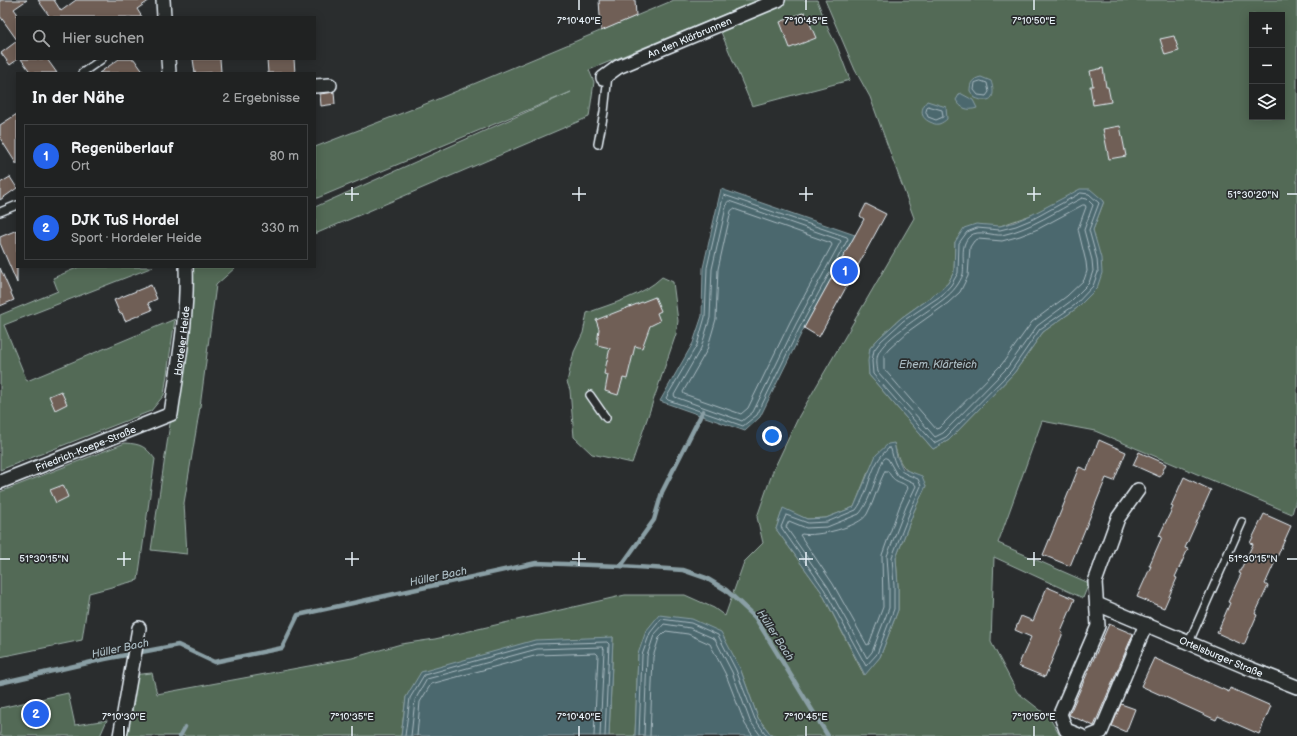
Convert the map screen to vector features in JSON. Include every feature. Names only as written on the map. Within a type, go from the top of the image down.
[{"type":"street","points":[[163,0],[163,16]]},
{"type":"street","name":"An den Klärbrunnen","points":[[605,76],[618,67],[778,0]]},
{"type":"street","points":[[168,60],[169,72]]},
{"type":"street","points":[[316,86],[330,85]]},
{"type":"street","name":"Hordeler Heide","points":[[171,414],[185,324],[187,284],[186,268]]},
{"type":"street","name":"Friedrich-Koepe-Straße","points":[[0,482],[171,414]]},
{"type":"street","points":[[1081,736],[1066,730],[1060,714],[1098,626],[1095,582],[1118,518],[1138,490]]},
{"type":"street","name":"Ortelsburger Straße","points":[[1097,604],[1259,673],[1297,687]]},
{"type":"street","points":[[1101,735],[1146,624]]},
{"type":"street","points":[[120,736],[140,628]]},
{"type":"lane","points":[[83,72],[101,60]]},
{"type":"lane","points":[[598,144],[604,112],[605,76]]},
{"type":"lane","points":[[0,212],[16,205]]},
{"type":"lane","points":[[590,395],[606,418]]},
{"type":"lane","points":[[1189,642],[1242,522]]},
{"type":"green space","points":[[674,0],[759,0],[589,70],[594,82],[589,117],[316,234],[316,207],[571,92],[316,199],[316,147],[433,101]]},
{"type":"green space","points":[[778,0],[817,0],[850,80],[752,106],[718,25]]},
{"type":"green space","points":[[825,0],[1297,0],[1297,496],[1292,514],[1095,431],[1042,421],[998,543],[1089,583],[1083,598],[994,557],[991,642],[1017,692],[1049,717],[1060,736],[772,736],[758,718],[740,668],[638,654],[635,736],[609,736],[613,637],[406,697],[401,736],[121,736],[131,675],[152,673],[157,694],[352,658],[401,644],[435,639],[625,595],[685,595],[714,608],[725,616],[744,562],[763,543],[757,517],[773,471],[799,416],[914,218],[870,97],[855,70]],"holes":[[[1104,201],[1093,230],[1096,243],[1077,308],[1043,332],[1014,373],[949,440],[933,449],[869,375],[870,348],[901,318],[948,283],[954,272],[955,242],[1031,215]],[[894,443],[901,464],[913,476],[926,485],[914,511],[896,558],[898,610],[880,657],[864,675],[821,591],[776,529],[783,509],[807,519],[826,518],[854,507],[868,472]]]},
{"type":"green space","points":[[77,268],[150,268],[4,325],[27,381],[175,319],[164,395],[151,411],[0,470],[0,315],[58,291],[53,278]]},
{"type":"green space","points":[[191,268],[235,268],[216,285],[200,407],[184,503],[187,554],[151,550],[185,324]]},
{"type":"green space","points":[[662,277],[673,282],[678,321],[676,334],[632,463],[592,454],[574,437],[570,390],[567,382],[574,352],[583,333],[587,313],[636,294],[654,284]]},
{"type":"green space","points":[[125,443],[142,446],[155,459],[138,580],[89,593],[82,640],[0,657],[0,492]]},
{"type":"green space","points":[[68,693],[75,725],[107,720],[100,736],[0,736],[0,708]]},
{"type":"water","points":[[981,77],[991,81],[993,96],[989,99],[983,100],[975,98],[970,91],[972,82]]},
{"type":"water","points":[[960,93],[973,100],[977,108],[968,109],[962,107],[956,100]]},
{"type":"water","points":[[927,101],[946,107],[947,119],[938,124],[934,124],[926,120],[922,109]]},
{"type":"water","points":[[721,189],[855,235],[804,328],[760,417],[745,431],[660,401],[693,343],[702,316],[703,268]]},
{"type":"water","name":"Ehem. Klärteich","points":[[1080,189],[1090,189],[1104,201],[1093,230],[1101,258],[1102,273],[1097,288],[1077,308],[1043,332],[1014,373],[949,440],[933,449],[869,375],[868,361],[870,348],[901,318],[948,283],[954,272],[955,242],[964,228],[976,224],[1000,226],[1015,222]]},
{"type":"water","points":[[894,443],[897,457],[903,469],[922,476],[926,486],[914,511],[896,558],[898,610],[880,657],[865,675],[821,591],[776,529],[783,508],[807,519],[826,518],[854,507],[876,455],[888,444]]},
{"type":"water","points":[[659,615],[692,619],[721,632],[740,668],[758,718],[772,736],[635,736],[638,654],[646,631]]},
{"type":"water","points":[[613,637],[609,736],[401,736],[406,697],[421,672],[535,640]]},
{"type":"building","points":[[0,0],[27,0],[14,9],[17,13],[16,39],[0,16]]},
{"type":"building","points":[[38,0],[54,0],[61,11],[76,0],[150,0],[137,9],[141,16],[49,16]]},
{"type":"building","points":[[599,0],[635,0],[636,16],[601,31]]},
{"type":"building","points":[[805,12],[816,38],[790,48],[780,22]]},
{"type":"building","points":[[1174,36],[1179,51],[1165,55],[1160,39]]},
{"type":"building","points":[[16,42],[17,60],[10,65],[1,53]]},
{"type":"building","points":[[22,60],[48,60],[56,72],[30,72]]},
{"type":"building","points":[[118,60],[135,60],[143,72],[100,72]]},
{"type":"building","points":[[193,60],[220,60],[221,72],[195,72]]},
{"type":"building","points":[[267,60],[294,60],[295,72],[268,72]]},
{"type":"building","points":[[1103,68],[1106,87],[1108,87],[1111,102],[1093,105],[1090,86],[1093,86],[1090,71]]},
{"type":"building","points":[[334,92],[335,104],[321,106],[320,94]]},
{"type":"building","points":[[16,115],[16,163],[0,138],[0,125]]},
{"type":"building","points":[[1120,126],[1126,156],[1109,159],[1103,129]]},
{"type":"building","points":[[10,177],[16,189],[0,200],[0,183]]},
{"type":"building","points":[[866,204],[886,214],[819,337],[804,328],[864,219],[860,216]]},
{"type":"building","points":[[16,230],[17,283],[0,243],[0,237]]},
{"type":"building","points":[[0,268],[14,300],[0,306]]},
{"type":"building","points":[[151,285],[157,299],[148,303],[152,310],[125,321],[114,300]]},
{"type":"building","points":[[655,297],[661,311],[657,313],[660,321],[650,326],[642,348],[635,346],[627,379],[623,378],[618,395],[605,391],[608,375],[604,374],[610,348],[597,345],[599,329],[596,320]]},
{"type":"building","points":[[61,391],[67,404],[55,410],[49,396]]},
{"type":"building","points":[[1099,440],[1126,452],[1114,481],[1106,478],[1070,566],[1043,555],[1079,467],[1087,470]]},
{"type":"building","points":[[1139,452],[1166,464],[1160,477],[1133,465]]},
{"type":"building","points":[[1184,477],[1211,490],[1185,548],[1188,549],[1175,577],[1177,578],[1164,608],[1137,597],[1162,537],[1159,536],[1173,507],[1171,506]]},
{"type":"building","points":[[63,485],[68,497],[56,503],[50,490]]},
{"type":"building","points":[[1264,514],[1291,526],[1265,584],[1268,586],[1255,614],[1257,615],[1244,645],[1217,633],[1230,603],[1228,602],[1241,574],[1239,573],[1253,544],[1250,543]]},
{"type":"building","points":[[1047,587],[1075,599],[1061,632],[1063,633],[1045,677],[1018,666],[1031,637],[1015,630],[1021,616],[1033,621]]},
{"type":"building","points":[[1109,624],[1133,634],[1094,726],[1069,715]]},
{"type":"building","points":[[1154,658],[1229,692],[1230,688],[1271,706],[1259,734],[1218,716],[1216,720],[1141,686]]},
{"type":"building","points":[[1121,704],[1135,709],[1126,732],[1112,726]]},
{"type":"waterway","points":[[621,566],[654,520],[662,492],[703,411]]},
{"type":"waterway","name":"Hüller Bach","points":[[0,683],[105,659],[178,645],[214,662],[282,648],[298,615],[536,563],[621,566],[683,570],[706,578],[726,590],[755,617],[828,736]]},
{"type":"waterway","points":[[180,736],[185,727]]},
{"type":"place","name":"Regenüberlauf","points":[[845,271]]},
{"type":"place","name":"DJK TuS Hordel","points":[[36,714]]}]
